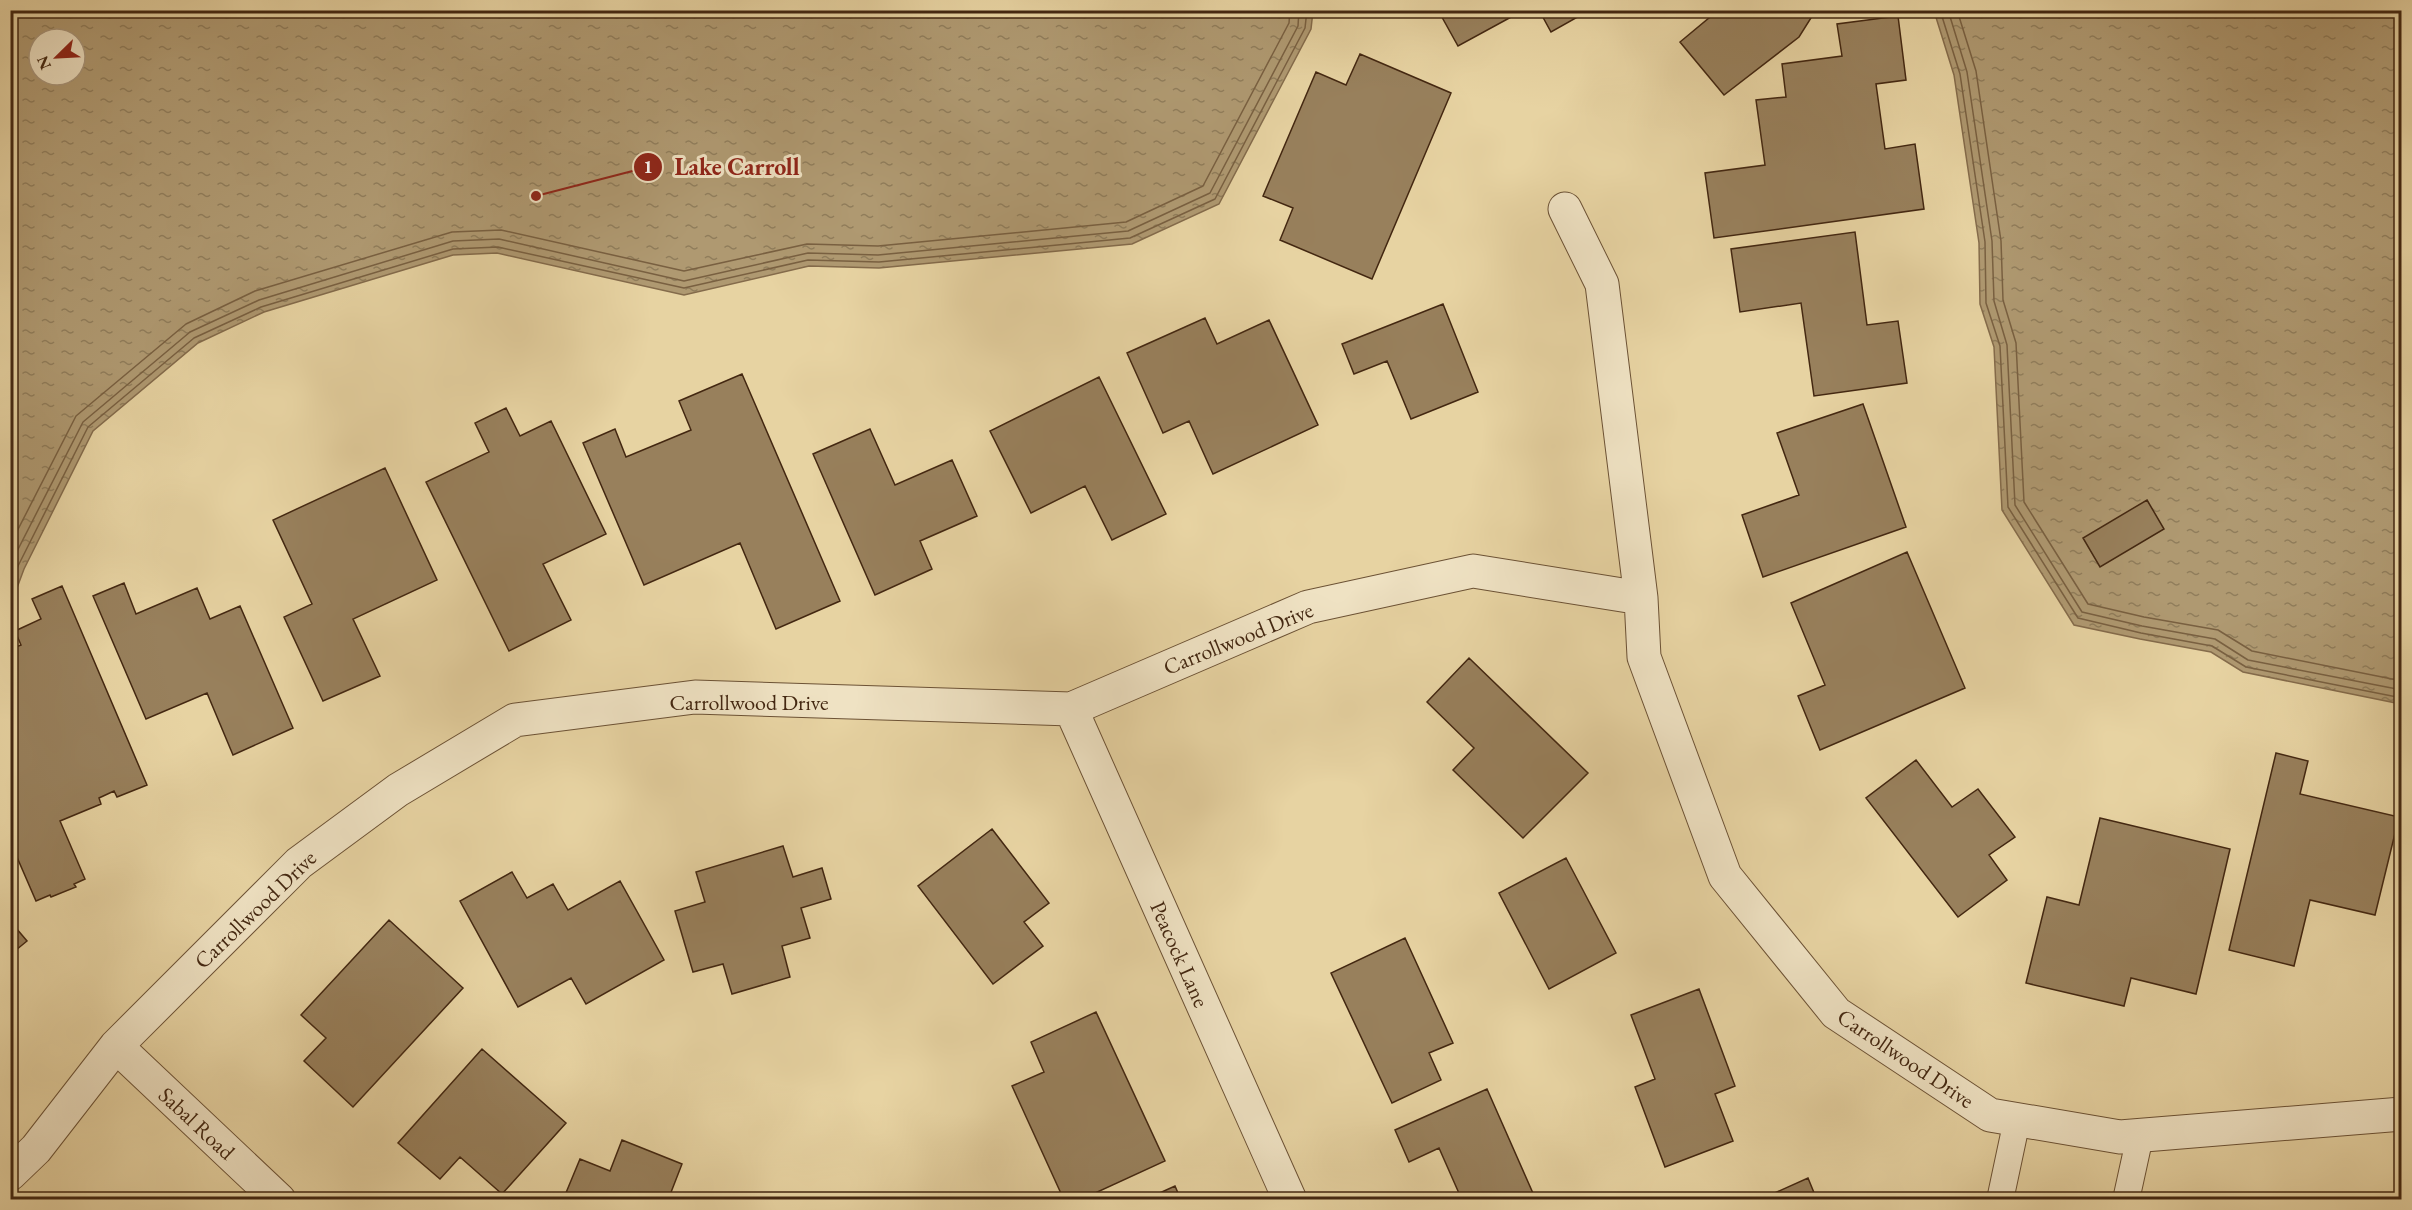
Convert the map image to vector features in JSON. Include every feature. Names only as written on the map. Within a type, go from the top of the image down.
[{"type":"street","name":"Carrollwood Drive","points":[[1565,209],[1602,284],[1641,598],[1644,657],[1725,876],[1836,1013],[1990,1115],[2018,1120],[2120,1137],[2402,1114]]},
{"type":"street","name":"Carrollwood Drive","points":[[10,1174],[36,1149],[116,1046],[298,863],[398,790],[515,720],[695,697],[1071,709],[1308,607],[1473,571],[1641,598]]},
{"type":"street","name":"Peacock Lane","points":[[1071,709],[1290,1200]]},
{"type":"street","name":"Sabal Road","points":[[116,1046],[279,1200]]},
{"type":"lane","points":[[2000,1200],[2018,1120]]},
{"type":"lane","points":[[2126,1200],[2140,1136]]},
{"type":"water","points":[[11,10],[1313,10],[1311,29],[1219,204],[1132,244],[879,268],[809,266],[684,295],[497,253],[453,255],[264,312],[198,343],[93,431],[24,569],[11,604]]},
{"type":"water","points":[[1934,11],[2401,11],[2401,704],[2243,672],[2211,652],[2074,625],[2002,510],[1994,347],[1980,304],[1979,243],[1954,75]]},
{"type":"building","points":[[1438,10],[1524,10],[1458,46]]},
{"type":"building","points":[[1539,10],[1590,10],[1551,32]]},
{"type":"building","points":[[1699,10],[1816,10],[1799,37],[1724,95],[1680,42],[1710,17]]},
{"type":"building","points":[[1898,16],[1906,80],[1876,84],[1885,149],[1915,144],[1924,209],[1714,238],[1705,173],[1765,165],[1756,100],[1786,97],[1782,64],[1842,56],[1837,24]]},
{"type":"building","points":[[1360,54],[1451,93],[1372,279],[1280,240],[1293,208],[1263,196],[1316,72],[1346,85]]},
{"type":"building","points":[[1855,232],[1867,325],[1898,321],[1907,383],[1814,396],[1801,303],[1740,312],[1731,249]]},
{"type":"building","points":[[1443,304],[1478,392],[1411,419],[1387,361],[1354,374],[1342,344]]},
{"type":"building","points":[[1205,318],[1217,344],[1269,320],[1318,425],[1213,474],[1189,421],[1163,433],[1127,353]]},
{"type":"building","points":[[742,374],[840,601],[776,629],[740,543],[644,585],[583,443],[615,429],[626,457],[691,430],[679,401]]},
{"type":"building","points":[[1099,377],[1166,514],[1112,540],[1085,486],[1031,513],[990,431]]},
{"type":"building","points":[[1863,404],[1906,527],[1763,577],[1742,515],[1799,495],[1777,433]]},
{"type":"building","points":[[506,408],[520,436],[551,421],[606,534],[543,564],[571,620],[509,651],[426,482],[489,452],[475,423]]},
{"type":"building","points":[[870,429],[895,485],[952,460],[977,516],[920,541],[932,569],[875,595],[813,454]]},
{"type":"building","points":[[385,468],[437,580],[353,619],[380,676],[323,701],[284,617],[312,604],[273,520]]},
{"type":"building","points":[[2147,500],[2164,529],[2100,567],[2083,538]]},
{"type":"building","points":[[1907,552],[1965,688],[1820,750],[1798,696],[1825,685],[1791,603]]},
{"type":"building","points":[[124,583],[136,614],[197,588],[210,619],[240,606],[293,728],[233,755],[207,693],[146,719],[93,596]]},
{"type":"building","points":[[62,586],[147,785],[117,797],[114,791],[99,798],[101,804],[60,821],[85,879],[74,884],[76,887],[36,901],[10,841],[10,649],[21,645],[15,631],[41,619],[32,599]]},
{"type":"building","points":[[1469,658],[1588,773],[1523,838],[1453,770],[1474,748],[1427,702]]},
{"type":"building","points":[[2276,753],[2308,761],[2300,794],[2399,817],[2375,915],[2310,900],[2294,966],[2229,950]]},
{"type":"building","points":[[1916,760],[1952,807],[1978,789],[2015,837],[1989,855],[2007,880],[1958,917],[1866,798]]},
{"type":"building","points":[[2100,818],[2230,849],[2196,994],[2131,978],[2124,1006],[2026,983],[2047,897],[2079,905]]},
{"type":"building","points":[[992,829],[1049,903],[1024,922],[1043,946],[993,984],[918,886]]},
{"type":"building","points":[[783,846],[793,877],[822,868],[831,899],[801,908],[810,938],[782,946],[790,977],[732,994],[723,964],[693,972],[675,911],[705,902],[696,872]]},
{"type":"building","points":[[1566,858],[1616,953],[1549,989],[1499,893]]},
{"type":"building","points":[[512,872],[527,898],[553,884],[568,910],[620,881],[664,960],[586,1004],[571,978],[518,1007],[460,901]]},
{"type":"building","points":[[389,920],[463,988],[353,1107],[304,1061],[326,1038],[301,1015]]},
{"type":"building","points":[[10,921],[27,941],[10,955]]},
{"type":"building","points":[[1405,938],[1453,1043],[1429,1053],[1441,1080],[1392,1103],[1331,973]]},
{"type":"building","points":[[1699,989],[1735,1086],[1715,1094],[1733,1141],[1665,1167],[1635,1087],[1655,1079],[1631,1015]]},
{"type":"building","points":[[1096,1012],[1165,1161],[1080,1200],[1064,1200],[1012,1086],[1044,1072],[1031,1042]]},
{"type":"building","points":[[482,1049],[566,1123],[502,1194],[460,1157],[440,1179],[398,1143]]},
{"type":"building","points":[[1487,1089],[1536,1200],[1462,1200],[1439,1148],[1409,1162],[1395,1130]]},
{"type":"building","points":[[622,1140],[682,1164],[668,1200],[563,1200],[580,1159],[610,1171]]},
{"type":"building","points":[[1808,1178],[1817,1200],[1759,1200]]},
{"type":"building","points":[[1175,1186],[1181,1200],[1144,1200]]},
{"type":"place","name":"Lake Carroll","points":[[536,196]]}]
